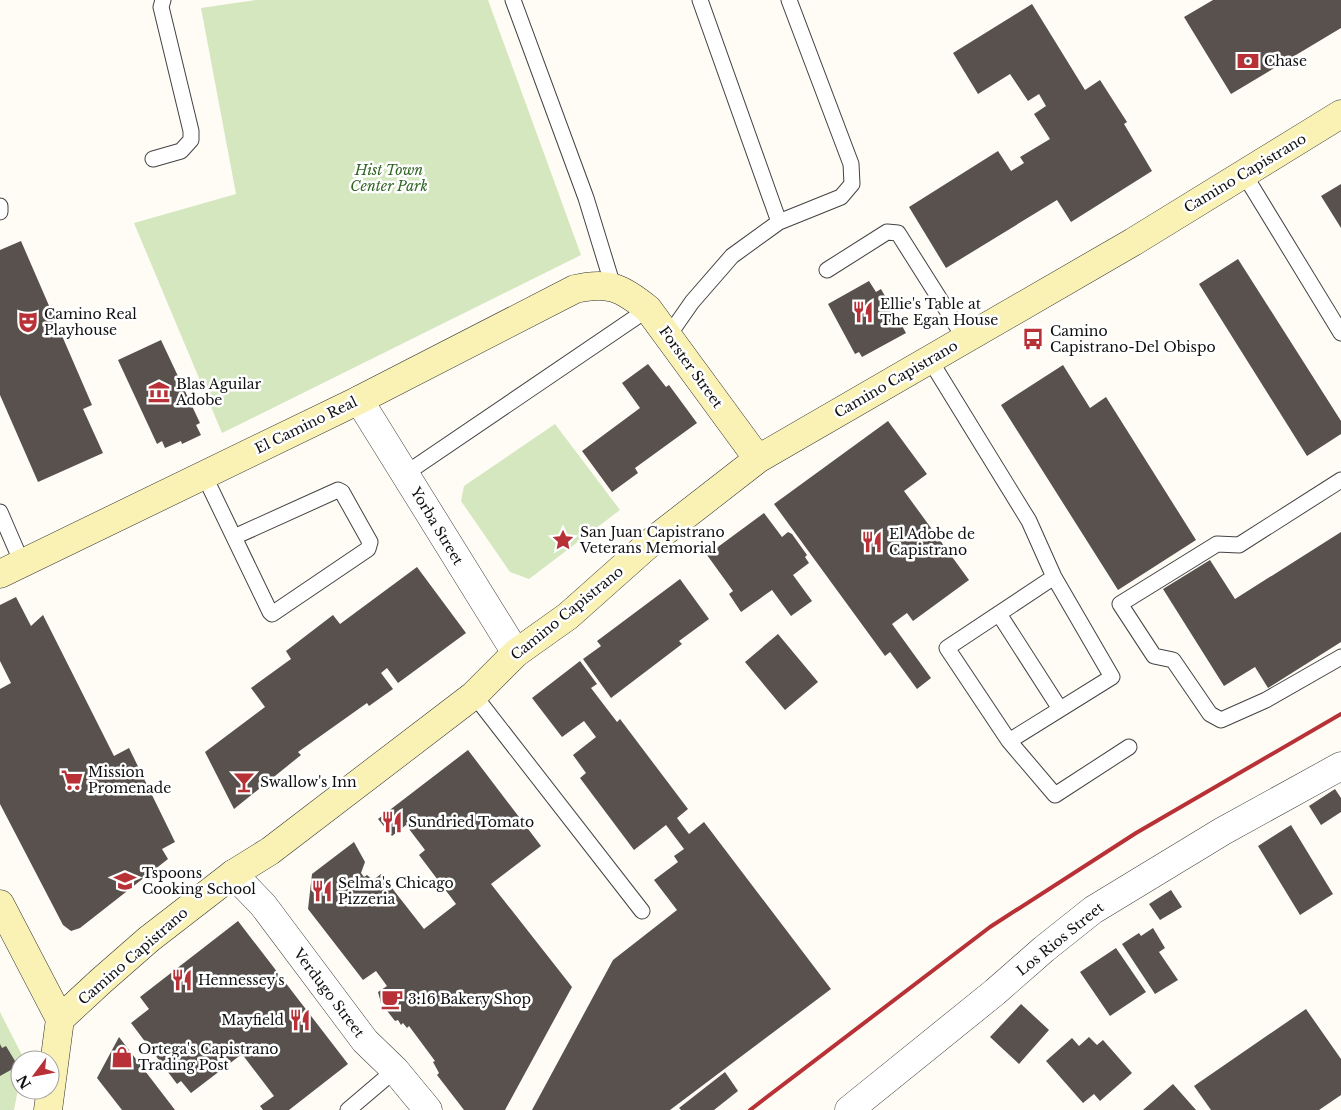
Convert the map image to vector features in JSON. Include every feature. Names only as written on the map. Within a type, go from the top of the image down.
[{"type":"main road","name":"Camino Capistrano","points":[[60,1019],[149,940],[233,874],[270,851],[474,695],[516,653],[568,616],[650,543],[758,459],[1133,242],[1341,114]]},
{"type":"main road","name":"El Camino Real","points":[[11,569],[359,400],[575,289],[594,284],[613,286]]},
{"type":"main road","name":"Forster Street","points":[[613,286],[631,296],[648,309],[669,335],[758,459]]},
{"type":"main road","points":[[0,904],[60,1019],[56,1061],[48,1110]]},
{"type":"street","name":"Yorba Street","points":[[359,400],[516,653]]},
{"type":"street","name":"Los Rios Street","points":[[849,1110],[996,992],[1044,949],[1093,910],[1223,831],[1341,766]]},
{"type":"street","name":"Verdugo Street","points":[[233,874],[263,905],[365,1041],[395,1070],[428,1110]]},
{"type":"lane","points":[[153,159],[181,151],[191,140],[191,131],[161,7],[163,0]]},
{"type":"lane","points":[[513,0],[586,198],[613,286]]},
{"type":"lane","points":[[700,0],[779,222]]},
{"type":"lane","points":[[669,335],[692,302],[732,256],[779,222],[841,198],[852,184],[851,164],[789,0]]},
{"type":"lane","points":[[1244,174],[1335,311],[1341,333]]},
{"type":"lane","points":[[0,206],[0,212]]},
{"type":"lane","points":[[827,270],[887,232],[898,233],[965,340]]},
{"type":"lane","points":[[405,474],[648,309]]},
{"type":"lane","points":[[930,360],[1029,521],[1054,577],[1112,677],[1009,741]]},
{"type":"lane","points":[[204,475],[234,537],[272,614],[368,550],[370,542],[342,492],[338,490],[234,537]]},
{"type":"lane","points":[[1341,480],[1239,545],[1216,544],[1120,604],[1154,656],[1173,660],[1210,714],[1221,720],[1266,700],[1341,657]]},
{"type":"lane","points":[[0,512],[11,569]]},
{"type":"lane","points":[[1054,577],[947,648],[1009,741],[1055,795],[1129,747]]},
{"type":"lane","points":[[999,614],[1060,709]]},
{"type":"lane","points":[[474,695],[642,911]]},
{"type":"lane","points":[[348,1110],[395,1070]]},
{"type":"green space","name":"Hist Town Center Park","points":[[256,0],[488,0],[581,255],[222,433],[134,223],[236,194],[201,8]]},
{"type":"green space","points":[[555,424],[620,510],[529,579],[510,572],[461,501],[464,486]]},
{"type":"green space","points":[[0,1012],[19,1050],[10,1050],[10,1100],[16,1100],[14,1110],[0,1110]]},
{"type":"building","name":"Chase","points":[[1213,0],[1341,0],[1341,28],[1231,94],[1184,17]]},
{"type":"building","points":[[1032,4],[1085,90],[1100,80],[1127,122],[1124,124],[1152,171],[1071,222],[1057,200],[946,268],[909,207],[998,151],[1011,171],[1024,163],[1020,157],[1050,139],[1034,114],[1046,106],[1039,94],[1028,101],[1010,74],[978,94],[953,53]]},
{"type":"building","points":[[1341,184],[1341,228],[1321,196]]},
{"type":"building","name":"Camino Real Playhouse","points":[[21,241],[92,405],[83,409],[103,453],[38,482],[0,395],[0,250]]},
{"type":"building","points":[[1238,259],[1341,421],[1341,434],[1307,456],[1199,284]]},
{"type":"building","name":"Ellie's Table at The Egan House","points":[[869,281],[876,292],[881,289],[906,333],[862,357],[859,352],[855,354],[828,304]]},
{"type":"building","name":"Blas Aguilar Adobe","points":[[161,340],[200,423],[196,425],[201,435],[182,444],[181,441],[165,448],[162,441],[157,444],[118,360]]},
{"type":"building","points":[[648,364],[666,387],[669,385],[697,423],[635,468],[638,473],[612,492],[582,451],[640,408],[622,383]]},
{"type":"building","points":[[1063,365],[1090,408],[1106,397],[1196,540],[1118,590],[1001,405]]},
{"type":"building","name":"El Adobe de Capistrano","points":[[888,421],[927,474],[904,491],[969,580],[913,621],[907,613],[892,624],[931,678],[917,689],[890,652],[885,656],[774,504]]},
{"type":"building","points":[[764,513],[782,537],[788,532],[792,534],[807,555],[805,557],[809,563],[793,575],[812,601],[791,616],[772,590],[741,612],[729,594],[733,591],[707,555]]},
{"type":"building","points":[[1341,532],[1341,642],[1268,688],[1255,667],[1224,686],[1163,589],[1210,560],[1235,599]]},
{"type":"building","points":[[417,567],[466,633],[398,683],[387,668],[381,673],[393,689],[369,706],[367,703],[298,752],[301,755],[234,809],[205,752],[265,707],[251,688],[291,659],[286,651],[333,615],[340,624]]},
{"type":"building","points":[[680,579],[709,619],[679,641],[682,644],[611,698],[583,659],[601,646],[597,641]]},
{"type":"building","name":"Mission Promenade","points":[[16,597],[31,626],[43,615],[114,756],[129,748],[175,842],[162,849],[168,859],[80,928],[71,931],[63,925],[0,804],[0,689],[11,683],[0,661],[0,605]]},
{"type":"building","points":[[778,634],[818,682],[785,710],[745,662]]},
{"type":"building","points":[[580,661],[597,684],[591,688],[617,722],[620,719],[688,809],[677,818],[689,834],[704,822],[831,989],[670,1110],[532,1110],[613,960],[677,910],[654,880],[678,862],[674,856],[684,849],[666,825],[634,850],[580,778],[586,773],[573,755],[596,737],[584,721],[562,737],[532,698]]},
{"type":"building","points":[[468,750],[541,846],[491,884],[572,987],[505,1110],[464,1110],[437,1075],[439,1073],[433,1062],[435,1061],[409,1026],[407,1028],[403,1023],[401,1025],[398,1020],[395,1021],[381,1003],[378,992],[387,986],[376,971],[363,980],[308,909],[312,874],[354,842],[365,862],[361,873],[364,877],[367,875],[373,880],[381,874],[424,929],[456,904],[419,855],[425,850],[406,825],[392,836],[378,819]]},
{"type":"building","points":[[1335,789],[1341,798],[1341,812],[1321,825],[1309,806]]},
{"type":"building","points":[[1291,825],[1333,894],[1300,915],[1258,846]]},
{"type":"building","points":[[1171,890],[1182,907],[1160,920],[1149,904]]},
{"type":"building","points":[[238,921],[348,1064],[289,1110],[263,1110],[260,1106],[274,1096],[242,1054],[191,1093],[181,1081],[177,1084],[131,1023],[149,1009],[140,997]]},
{"type":"building","points":[[1153,928],[1165,948],[1159,952],[1178,980],[1155,994],[1122,944],[1139,933],[1141,936]]},
{"type":"building","points":[[1116,948],[1146,992],[1110,1016],[1080,972]]},
{"type":"building","points":[[1021,1004],[1049,1030],[1019,1064],[990,1037]]},
{"type":"building","points":[[1306,1009],[1341,1059],[1341,1095],[1319,1110],[1211,1110],[1194,1086]]},
{"type":"building","name":"Ortega's Capistrano Trading Post","points":[[119,1037],[175,1110],[122,1110],[97,1078]]},
{"type":"building","points":[[1089,1037],[1097,1045],[1103,1040],[1132,1073],[1100,1101],[1094,1094],[1083,1103],[1046,1061],[1072,1038],[1079,1046]]},
{"type":"building","points":[[0,1044],[2,1048],[6,1046],[10,1053],[10,1070],[0,1076]]},
{"type":"building","points":[[725,1072],[738,1091],[714,1110],[681,1110],[679,1108]]},
{"type":"building","points":[[1173,1084],[1196,1110],[1143,1110]]},
{"type":"railway","points":[[750,1110],[990,927],[1136,833],[1341,714]]},
{"type":"place","name":"Chase","points":[[1248,61]]},
{"type":"place","name":"Ellie's Table at The Egan House","points":[[863,312]]},
{"type":"place","name":"Camino Real Playhouse","points":[[28,322]]},
{"type":"place","name":"Camino Capistrano-Del Obispo","points":[[1033,339]]},
{"type":"place","name":"Blas Aguilar Adobe","points":[[159,392]]},
{"type":"place","name":"San Juan Capistrano Veterans Memorial","points":[[563,540]]},
{"type":"place","name":"El Adobe de Capistrano","points":[[872,542]]},
{"type":"place","name":"Mission Promenade","points":[[72,780]]},
{"type":"place","name":"Swallow's Inn","points":[[244,782]]},
{"type":"place","name":"Sundried Tomato","points":[[392,822]]},
{"type":"place","name":"Tspoons Cooking School","points":[[125,881]]},
{"type":"place","name":"Selma's Chicago Pizzeria","points":[[322,891]]},
{"type":"place","name":"Hennessey's","points":[[182,980]]},
{"type":"place","name":"3:16 Bakery Shop","points":[[392,999]]},
{"type":"place","name":"Mayfield","points":[[300,1020]]},
{"type":"place","name":"Ortega's Capistrano Trading Post","points":[[122,1057]]}]
